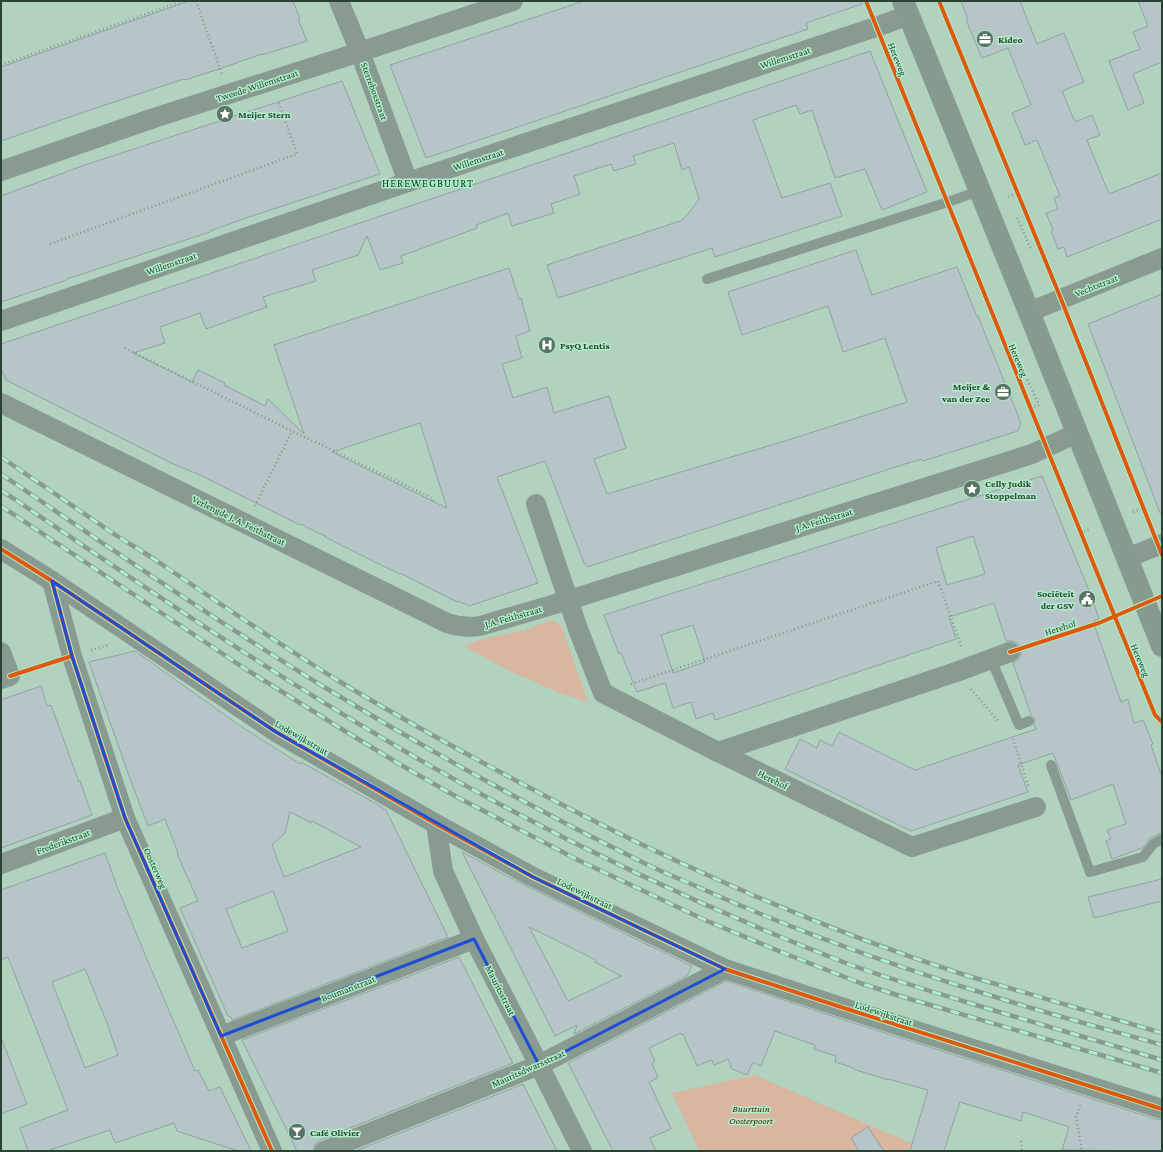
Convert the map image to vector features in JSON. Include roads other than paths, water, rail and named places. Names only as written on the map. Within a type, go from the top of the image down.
[{"type":"main road","points":[[906,8],[1162,646]]},
{"type":"street","name":"Sterrebosstraat","points":[[339,1],[360,52],[408,182]]},
{"type":"street","name":"Tweede Willemstraat","points":[[1,171],[17,164],[154,118],[513,1]]},
{"type":"street","name":"Willemstraat","points":[[1,321],[408,182],[876,27],[906,8]]},
{"type":"street","name":"Vechtstraat","points":[[1029,312],[1162,258]]},
{"type":"street","name":"Verlengde J. A. Feithstraat","points":[[1,402],[447,623],[457,627],[469,628],[480,626]]},
{"type":"street","name":"J.A. Feithstraat","points":[[480,626],[569,600],[1032,454],[1077,433]]},
{"type":"street","points":[[536,504],[569,600]]},
{"type":"street","points":[[1127,558],[1162,544]]},
{"type":"street","name":"Lodewijkstraat","points":[[1,548],[276,732],[436,824],[533,877],[725,969],[1162,1109]]},
{"type":"street","name":"Oosterweg","points":[[52,581],[72,656],[125,818],[272,1151]]},
{"type":"street","name":"Herehof","points":[[569,600],[578,629],[603,693],[718,752],[912,847],[1036,807]]},
{"type":"street","points":[[1,652],[10,676],[1,679]]},
{"type":"street","points":[[718,752],[962,670],[1010,652]]},
{"type":"street","name":"Frederikstraat","points":[[1,864],[125,818]]},
{"type":"street","name":"Mauritsstraat","points":[[436,824],[443,871],[474,939],[582,1151]]},
{"type":"street","name":"Boumanstraat","points":[[221,1036],[474,939]]},
{"type":"street","name":"Mauritsdwarsstraat","points":[[324,1151],[539,1065],[725,969]]},
{"type":"lane","points":[[707,278],[980,191]]},
{"type":"lane","points":[[991,659],[1019,725],[1029,722]]},
{"type":"lane","points":[[1051,765],[1090,872],[1143,857],[1153,844],[1162,838]]},
{"type":"railway","points":[[1,457],[224,607],[337,680],[470,756],[624,836],[736,888],[849,934],[965,975],[1162,1033]]},
{"type":"railway","points":[[1,474],[204,611],[329,690],[484,780],[644,863],[768,917],[876,958],[1008,1001],[1162,1045]]},
{"type":"railway","points":[[1,490],[197,621],[346,716],[450,777],[615,863],[728,915],[862,969],[999,1012],[1162,1060]]},
{"type":"railway","points":[[1,506],[244,668],[340,728],[455,796],[578,860],[707,921],[860,983],[1162,1073]]},
{"type":"place","name":"Kideo","points":[[985,39]]},
{"type":"place","name":"Meijer Stern","points":[[225,114]]},
{"type":"place","name":"PsyQ Lentis","points":[[547,345]]},
{"type":"place","name":"Meijer & van der Zee","points":[[1003,392]]},
{"type":"place","name":"Celly Judik Stoppelman","points":[[972,489]]},
{"type":"place","name":"Sociëteit der GSV","points":[[1087,599]]},
{"type":"place","name":"Café Olivier","points":[[297,1132]]},
{"type":"district","name":"HEREWEGBUURT","points":[[428,183]]},
{"type":"park label","name":"Buurttuin Oosterpoort","points":[[751,1114]]}]
